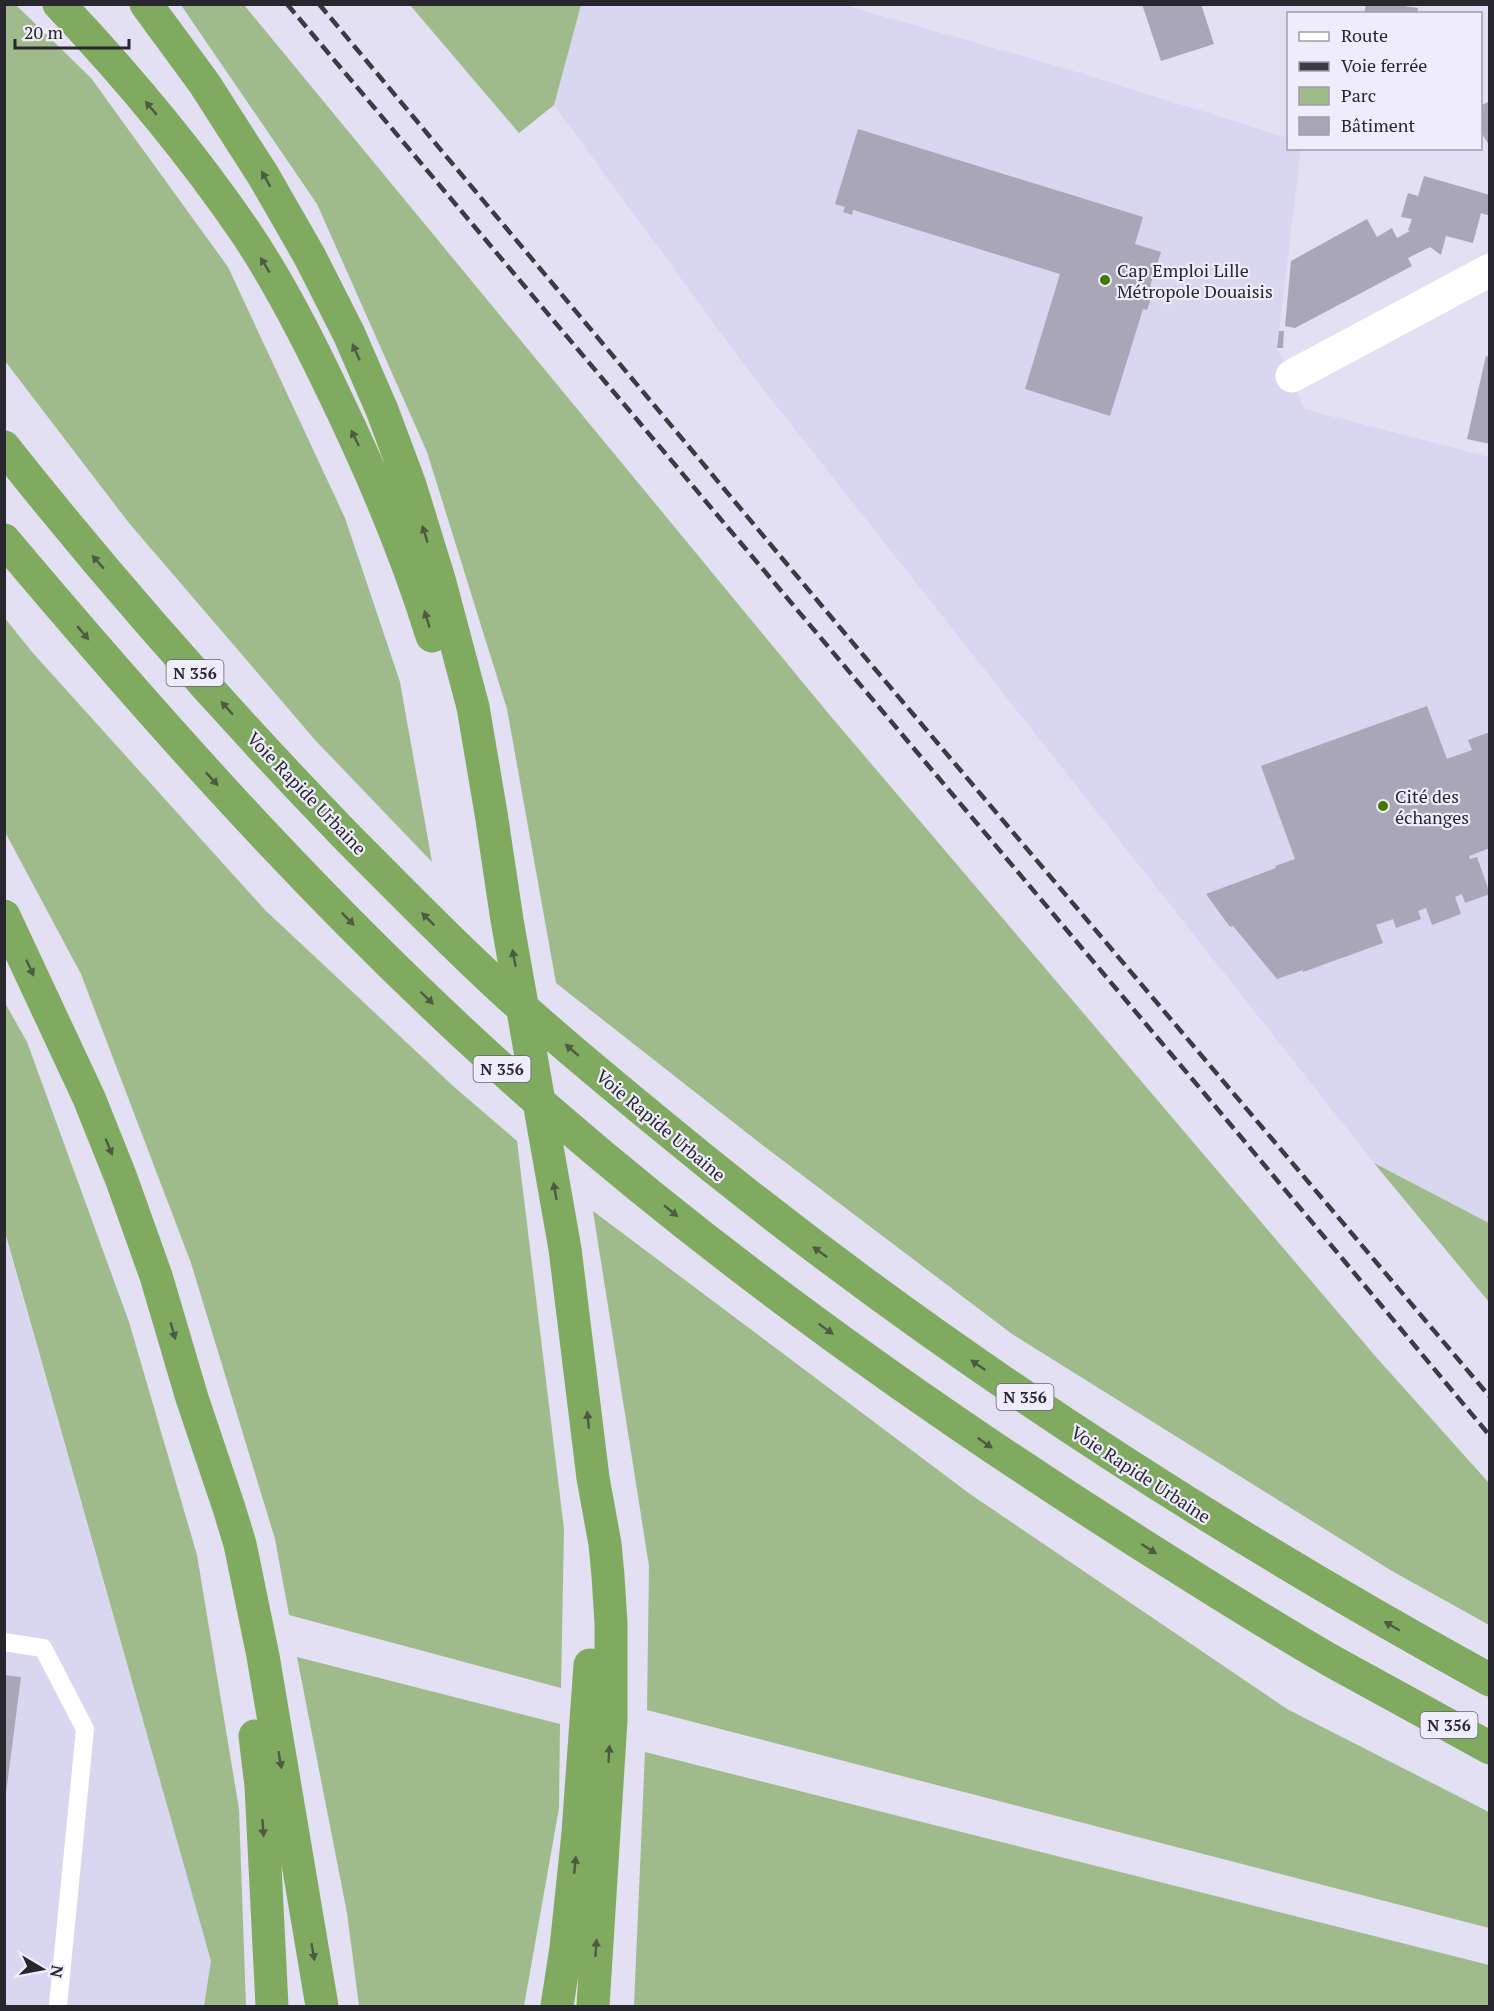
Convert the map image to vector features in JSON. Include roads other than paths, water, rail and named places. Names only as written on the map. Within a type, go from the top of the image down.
[{"type":"highway","points":[[58,4],[120,70],[186,149],[247,235],[272,275],[321,365],[366,460],[420,597],[462,742],[507,920]]},
{"type":"highway","points":[[146,4],[204,83],[263,175],[310,257],[349,334],[382,410],[423,527],[473,707],[507,920],[565,1249],[593,1478],[605,1544],[611,1644],[611,1720],[593,2007]]},
{"type":"highway","name":"Voie Rapide Urbaine","points":[[4,447],[89,552],[294,782],[509,996],[633,1102],[743,1193],[806,1241],[928,1331],[1054,1417],[1192,1508],[1443,1655],[1490,1680]]},
{"type":"highway","name":"N 356","points":[[4,540],[176,740],[281,852],[385,957],[498,1065],[626,1174],[802,1311],[1005,1457],[1197,1580],[1326,1658],[1490,1748]]},
{"type":"highway","points":[[4,916],[89,1098],[117,1167],[156,1276],[192,1398],[229,1508],[250,1591],[322,2007]]},
{"type":"highway","points":[[192,1398],[232,1590],[248,1686],[261,1786],[272,2007]]},
{"type":"highway","points":[[557,2007],[572,1892],[587,1730],[593,1478]]},
{"type":"street","points":[[1292,376],[1490,270]]},
{"type":"lane","points":[[4,1642],[43,1647],[85,1729],[58,2007]]},
{"type":"railway","points":[[287,4],[1490,1436]]},
{"type":"railway","points":[[319,4],[842,630],[1490,1397]]},
{"type":"place","name":"Cap Emploi Lille Métropole Douaisis","points":[[1105,280]]},
{"type":"place","name":"Cité des échanges","points":[[1383,806]]}]
